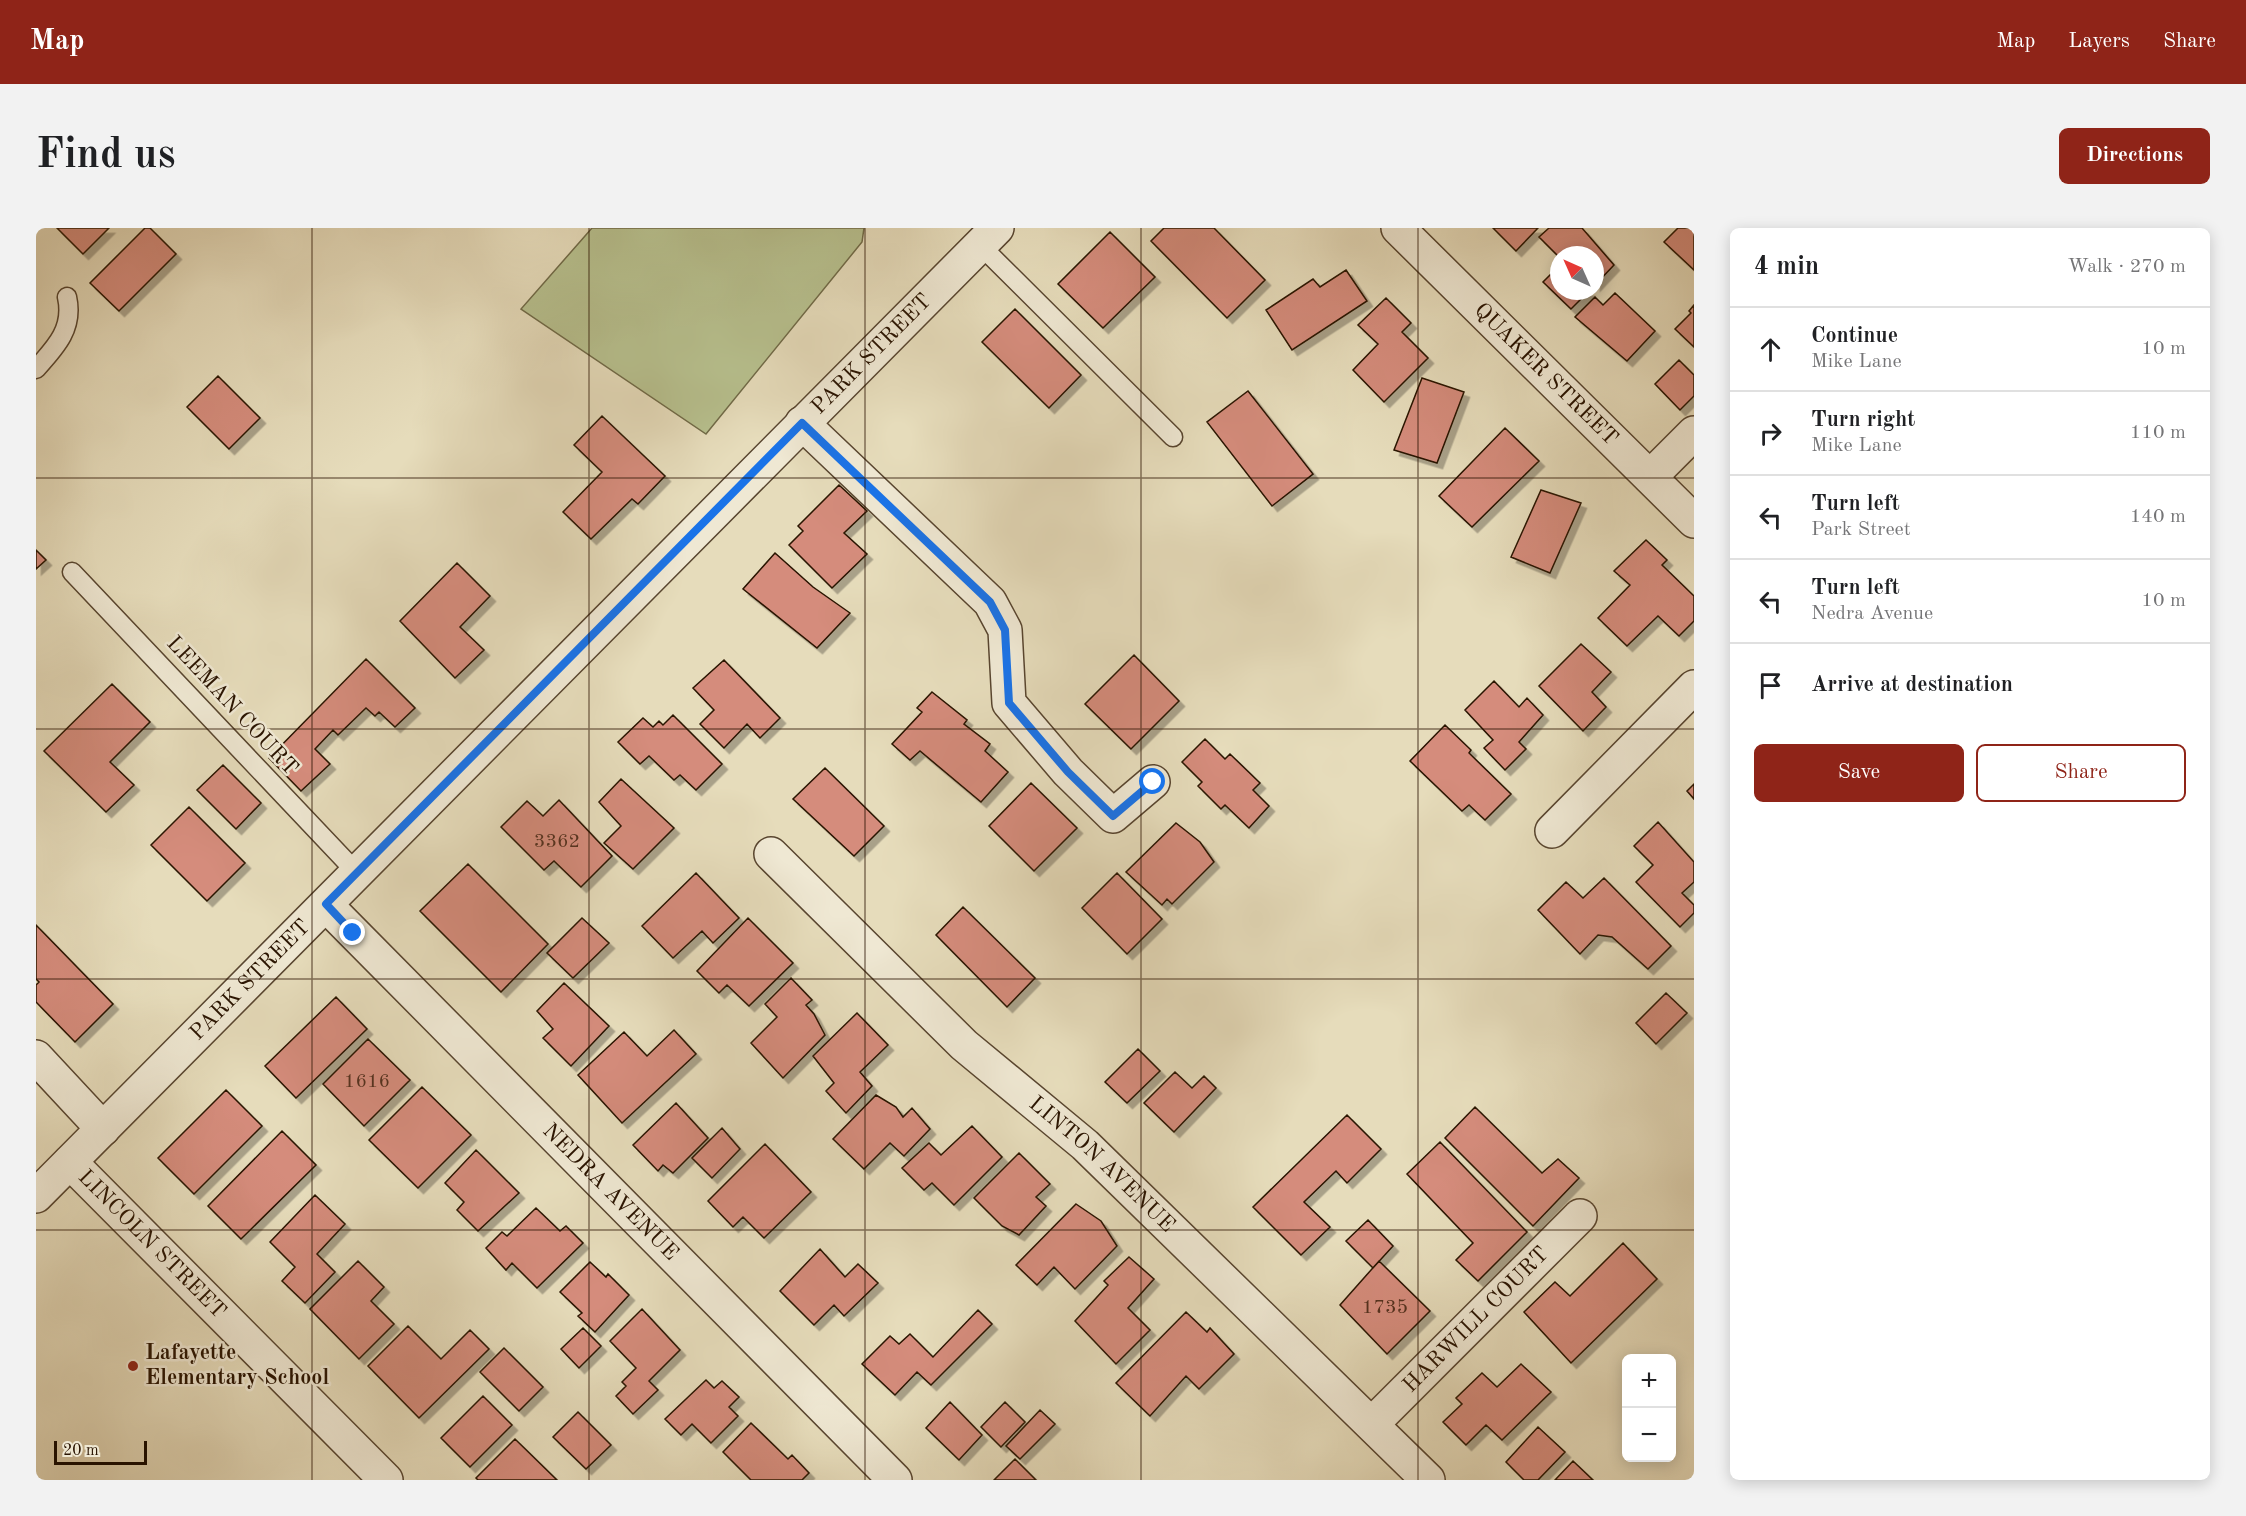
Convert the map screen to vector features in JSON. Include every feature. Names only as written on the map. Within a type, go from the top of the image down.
[{"type":"street","name":"QUAKER STREET","points":[[1398,228],[1694,521]]},
{"type":"street","name":"PARK STREET","points":[[36,1196],[988,236]]},
{"type":"street","points":[[802,423],[990,602],[1005,630],[1009,703],[1068,772],[1113,816],[1153,782]]},
{"type":"street","points":[[1650,477],[1694,433]]},
{"type":"street","points":[[1552,831],[1694,687]]},
{"type":"street","name":"LINTON AVENUE","points":[[771,854],[964,1045],[1085,1145],[1428,1480]]},
{"type":"street","name":"NEDRA AVENUE","points":[[326,904],[895,1480]]},
{"type":"street","points":[[36,1057],[103,1129]]},
{"type":"street","name":"LINCOLN STREET","points":[[70,1162],[386,1480]]},
{"type":"street","name":"HARWILL COURT","points":[[1372,1424],[1580,1216]]},
{"type":"lane","points":[[988,236],[1173,437]]},
{"type":"lane","points":[[36,369],[59,344],[67,327],[70,311],[67,297]]},
{"type":"lane","name":"LEEMAN COURT","points":[[72,572],[357,873]]},
{"type":"green space","points":[[592,228],[864,228],[862,242],[706,434],[521,309]]},
{"type":"building","points":[[57,228],[109,228],[83,254]]},
{"type":"building","points":[[145,228],[150,228],[176,254],[119,311],[90,283]]},
{"type":"building","points":[[1164,228],[1214,228],[1265,280],[1227,318],[1151,241]]},
{"type":"building","points":[[1493,228],[1538,228],[1516,251]]},
{"type":"building","points":[[1549,228],[1582,228],[1598,246],[1550,246],[1550,248],[1539,237]]},
{"type":"building","points":[[1678,228],[1694,228],[1694,270],[1664,242]]},
{"type":"building","points":[[1110,232],[1155,277],[1103,328],[1058,284]]},
{"type":"building","points":[[1604,253],[1614,265],[1604,276]]},
{"type":"building","points":[[1346,270],[1367,301],[1292,350],[1266,310],[1313,279],[1320,287]]},
{"type":"building","points":[[1550,275],[1550,289],[1543,282]]},
{"type":"building","points":[[1615,293],[1655,331],[1627,361],[1575,317],[1592,300],[1598,300],[1603,305]]},
{"type":"building","points":[[1386,298],[1411,323],[1402,332],[1428,358],[1384,402],[1353,370],[1378,344],[1358,325]]},
{"type":"building","points":[[1562,300],[1580,300],[1571,309]]},
{"type":"building","points":[[1694,305],[1694,347],[1675,329],[1691,313],[1689,311]]},
{"type":"building","points":[[1015,309],[1081,375],[1049,408],[982,342]]},
{"type":"building","points":[[1679,360],[1694,375],[1694,396],[1680,410],[1655,384]]},
{"type":"building","points":[[218,376],[260,418],[229,449],[187,407]]},
{"type":"building","points":[[1422,378],[1464,392],[1437,463],[1394,450]]},
{"type":"building","points":[[1248,391],[1313,474],[1272,506],[1207,422]]},
{"type":"building","points":[[602,416],[665,476],[638,504],[632,499],[591,539],[563,512],[602,472],[574,445]]},
{"type":"building","points":[[1505,428],[1539,461],[1472,527],[1439,496]]},
{"type":"building","points":[[839,485],[867,511],[844,533],[867,554],[832,588],[789,545],[803,531],[798,526]]},
{"type":"building","points":[[1541,490],[1581,503],[1550,573],[1511,557]]},
{"type":"building","points":[[1646,540],[1667,560],[1662,565],[1694,596],[1694,621],[1679,636],[1658,616],[1627,646],[1598,618],[1630,585],[1614,571]]},
{"type":"building","points":[[36,550],[46,560],[36,569]]},
{"type":"building","points":[[775,553],[813,587],[850,613],[817,648],[743,589]]},
{"type":"building","points":[[457,563],[490,596],[460,627],[484,650],[455,678],[400,621]]},
{"type":"building","points":[[1581,644],[1611,672],[1592,692],[1606,707],[1583,731],[1539,686]]},
{"type":"building","points":[[1134,655],[1179,701],[1131,749],[1085,704]]},
{"type":"building","points":[[366,659],[415,708],[395,727],[379,712],[375,716],[366,708],[338,735],[333,730],[315,749],[330,764],[301,791],[269,758]]},
{"type":"building","points":[[724,660],[780,718],[760,738],[747,724],[724,748],[700,724],[714,710],[693,688]]},
{"type":"building","points":[[1494,681],[1519,707],[1527,698],[1543,715],[1519,742],[1526,749],[1505,770],[1484,748],[1493,740],[1465,710]]},
{"type":"building","points":[[112,684],[150,722],[110,762],[134,785],[106,812],[44,751]]},
{"type":"building","points":[[932,692],[967,720],[964,724],[990,744],[985,751],[1008,772],[981,802],[920,751],[910,760],[892,744],[922,712],[917,708]]},
{"type":"building","points":[[673,715],[722,764],[696,790],[680,775],[674,780],[649,756],[640,764],[618,742],[643,718],[653,727],[659,721],[663,725]]},
{"type":"building","points":[[1445,725],[1471,750],[1469,753],[1511,794],[1485,820],[1469,805],[1462,811],[1410,761]]},
{"type":"building","points":[[1205,739],[1225,759],[1230,754],[1260,783],[1253,790],[1269,806],[1249,828],[1225,805],[1221,809],[1198,786],[1202,782],[1182,762]]},
{"type":"building","points":[[223,765],[261,803],[236,829],[197,790]]},
{"type":"building","points":[[825,768],[884,826],[854,856],[793,799]]},
{"type":"building","points":[[621,779],[674,828],[633,869],[604,843],[621,826],[599,802]]},
{"type":"building","points":[[1031,783],[1077,828],[1034,871],[989,826]]},
{"type":"building","points":[[1694,784],[1694,799],[1687,791]]},
{"type":"building","points":[[559,800],[612,856],[581,887],[554,861],[544,870],[501,827],[527,801],[543,816]]},
{"type":"building","points":[[189,807],[245,863],[207,901],[151,845]]},
{"type":"building","points":[[1658,822],[1694,862],[1694,882],[1682,893],[1694,905],[1694,913],[1680,927],[1636,882],[1653,865],[1634,846]]},
{"type":"building","points":[[1176,823],[1200,842],[1214,862],[1172,904],[1167,899],[1162,905],[1126,872]]},
{"type":"building","points":[[468,864],[548,944],[501,992],[420,911]]},
{"type":"building","points":[[696,873],[739,918],[713,943],[702,931],[673,958],[642,926]]},
{"type":"building","points":[[1117,873],[1162,919],[1127,954],[1082,908]]},
{"type":"building","points":[[1604,878],[1671,946],[1648,969],[1612,937],[1598,935],[1580,954],[1538,910],[1566,882],[1583,898]]},
{"type":"building","points":[[963,907],[1035,978],[1007,1007],[936,935]]},
{"type":"building","points":[[582,918],[609,943],[573,978],[547,953]]},
{"type":"building","points":[[748,918],[793,963],[749,1006],[727,985],[719,993],[697,971]]},
{"type":"building","points":[[36,925],[113,1004],[75,1042],[36,1002],[36,985],[39,982],[36,979]]},
{"type":"building","points":[[791,978],[812,1000],[806,1005],[814,1014],[825,1035],[783,1078],[751,1043],[777,1017],[765,1004]]},
{"type":"building","points":[[564,983],[609,1026],[571,1066],[543,1038],[553,1029],[537,1011]]},
{"type":"building","points":[[1666,993],[1687,1013],[1656,1044],[1636,1023]]},
{"type":"building","points":[[336,997],[367,1029],[296,1098],[265,1066]]},
{"type":"building","points":[[857,1013],[888,1045],[860,1072],[872,1086],[846,1113],[826,1091],[834,1083],[813,1056]]},
{"type":"building","points":[[674,1030],[696,1054],[622,1123],[578,1075],[624,1032],[647,1056]]},
{"type":"building","points":[[368,1039],[410,1080],[364,1126],[323,1084]]},
{"type":"building","points":[[1138,1049],[1160,1071],[1127,1103],[1105,1082]]},
{"type":"building","points":[[1175,1072],[1192,1088],[1204,1076],[1216,1088],[1174,1132],[1144,1103]]},
{"type":"building","points":[[422,1087],[471,1135],[418,1188],[369,1140]]},
{"type":"building","points":[[226,1090],[262,1126],[194,1194],[158,1158]]},
{"type":"building","points":[[876,1095],[896,1107],[903,1117],[912,1108],[930,1129],[904,1156],[890,1143],[864,1169],[833,1139]]},
{"type":"building","points":[[676,1103],[708,1138],[673,1173],[663,1165],[658,1171],[633,1145]]},
{"type":"building","points":[[1475,1107],[1542,1173],[1558,1159],[1579,1178],[1533,1226],[1445,1138]]},
{"type":"building","points":[[1347,1115],[1381,1149],[1347,1183],[1336,1171],[1304,1202],[1330,1227],[1301,1255],[1253,1207]]},
{"type":"building","points":[[972,1126],[1002,1157],[954,1205],[932,1183],[924,1190],[902,1168],[929,1143],[941,1155]]},
{"type":"building","points":[[722,1128],[740,1149],[712,1178],[692,1158]]},
{"type":"building","points":[[282,1131],[316,1165],[241,1239],[208,1206]]},
{"type":"building","points":[[1440,1142],[1527,1232],[1478,1281],[1456,1260],[1473,1243],[1407,1174]]},
{"type":"building","points":[[765,1144],[811,1192],[764,1238],[743,1217],[733,1227],[708,1201]]},
{"type":"building","points":[[476,1150],[519,1193],[478,1231],[457,1210],[464,1202],[445,1183]]},
{"type":"building","points":[[1019,1153],[1050,1184],[1036,1197],[1046,1206],[1019,1235],[1002,1226],[974,1198]]},
{"type":"building","points":[[315,1195],[345,1224],[317,1254],[335,1272],[305,1303],[282,1281],[295,1267],[270,1242]]},
{"type":"building","points":[[1076,1204],[1101,1221],[1117,1246],[1075,1289],[1054,1267],[1037,1285],[1016,1265]]},
{"type":"building","points":[[536,1208],[560,1231],[566,1226],[583,1243],[537,1288],[512,1263],[506,1270],[486,1248],[502,1232],[507,1236]]},
{"type":"building","points":[[1368,1220],[1393,1246],[1373,1268],[1346,1241]]},
{"type":"building","points":[[1623,1243],[1657,1279],[1571,1363],[1524,1312],[1555,1282],[1570,1296]]},
{"type":"building","points":[[820,1249],[845,1277],[858,1264],[878,1283],[844,1316],[834,1305],[814,1325],[780,1291]]},
{"type":"building","points":[[1129,1257],[1154,1279],[1128,1308],[1150,1330],[1116,1364],[1075,1321],[1108,1285],[1104,1281]]},
{"type":"building","points":[[358,1261],[384,1287],[371,1301],[394,1324],[359,1359],[310,1309]]},
{"type":"building","points":[[1379,1261],[1430,1311],[1387,1354],[1340,1305]]},
{"type":"building","points":[[590,1262],[606,1277],[608,1274],[629,1295],[595,1332],[578,1316],[582,1313],[560,1292]]},
{"type":"building","points":[[642,1309],[680,1350],[649,1381],[658,1390],[633,1414],[616,1396],[626,1386],[622,1382],[636,1368],[610,1341]]},
{"type":"building","points":[[978,1310],[992,1324],[931,1385],[917,1372],[895,1395],[862,1364],[890,1336],[899,1344],[910,1334],[933,1357]]},
{"type":"building","points":[[1186,1312],[1207,1332],[1210,1328],[1234,1354],[1199,1389],[1186,1376],[1150,1416],[1116,1383]]},
{"type":"building","points":[[408,1326],[441,1359],[470,1330],[489,1349],[419,1418],[368,1366]]},
{"type":"building","points":[[583,1328],[601,1346],[579,1368],[561,1349]]},
{"type":"building","points":[[504,1348],[543,1387],[519,1411],[480,1372]]},
{"type":"building","points":[[1521,1364],[1551,1392],[1502,1440],[1486,1425],[1466,1445],[1443,1422],[1462,1404],[1456,1398],[1482,1373],[1497,1387]]},
{"type":"building","points":[[706,1380],[714,1388],[722,1381],[739,1397],[729,1407],[738,1416],[711,1443],[692,1424],[681,1435],[665,1419]]},
{"type":"building","points":[[483,1396],[512,1425],[470,1467],[441,1438]]},
{"type":"building","points":[[950,1402],[982,1435],[959,1460],[926,1428]]},
{"type":"building","points":[[1005,1402],[1025,1422],[1001,1447],[981,1427]]},
{"type":"building","points":[[1040,1410],[1055,1424],[1020,1459],[1006,1446]]},
{"type":"building","points":[[578,1412],[611,1445],[586,1469],[553,1437]]},
{"type":"building","points":[[751,1423],[788,1459],[792,1455],[809,1473],[802,1480],[751,1480],[723,1452]]},
{"type":"building","points":[[1538,1427],[1565,1452],[1538,1480],[1524,1480],[1506,1462]]},
{"type":"building","points":[[515,1439],[557,1480],[478,1480],[476,1478]]},
{"type":"building","points":[[1015,1459],[1036,1480],[994,1480]]},
{"type":"building","points":[[1573,1461],[1593,1480],[1555,1480]]},
{"type":"place","name":"Lafayette Elementary School","points":[[133,1366]]},
{"type":"route","points":[[353,933],[326,904],[802,423],[990,602],[1005,630],[1009,703],[1026,726],[1068,772],[1113,816],[1153,782]]}]
